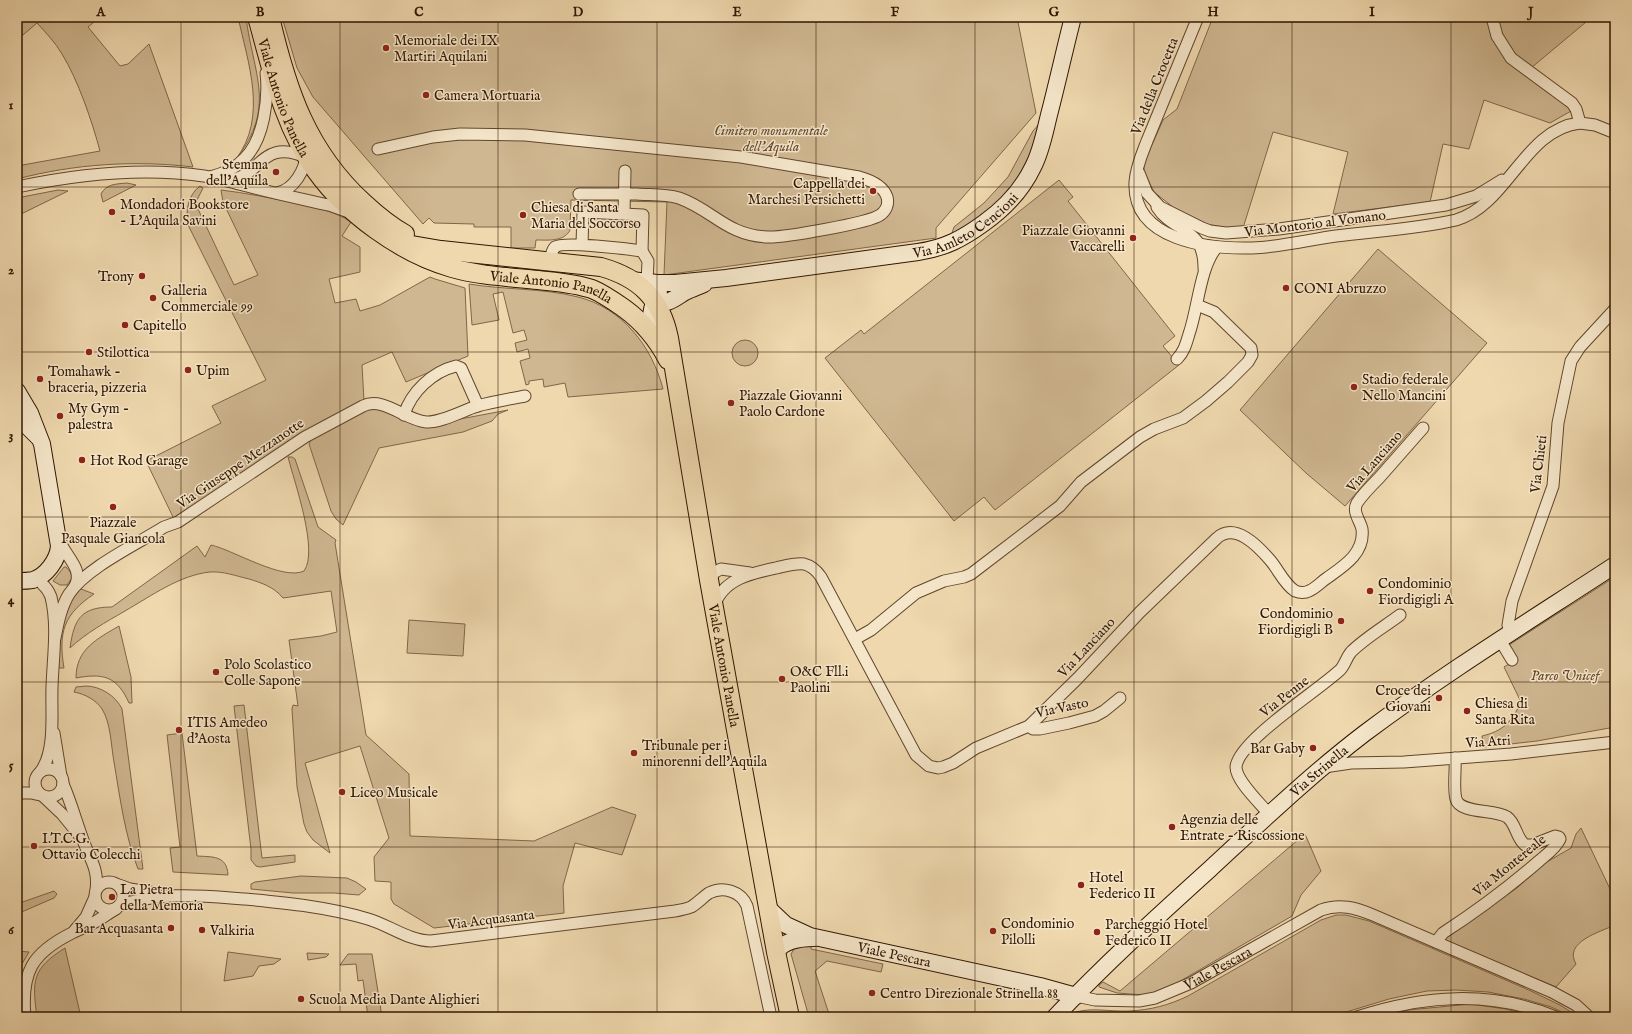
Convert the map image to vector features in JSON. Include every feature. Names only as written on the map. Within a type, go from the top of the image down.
[{"type":"main road","name":"Viale Antonio Panella","points":[[257,17],[280,100],[306,157],[332,190],[368,224],[388,238],[432,261],[463,271],[498,277],[564,282],[593,290],[609,298],[629,312],[654,337],[669,362],[676,383]]},
{"type":"main road","name":"Viale Antonio Panella","points":[[270,17],[282,67],[298,108],[315,145],[329,166],[347,187],[381,218],[402,232],[420,241],[465,253]]},
{"type":"main road","name":"Via Amleto Cencioni","points":[[639,281],[675,290],[697,287],[726,278],[935,249],[958,240],[991,218],[1006,205],[1018,191],[1037,159],[1073,17]]},
{"type":"main road","name":"Viale Antonio Panella","points":[[388,238],[406,244],[465,253],[601,266],[639,281],[644,290],[659,308],[669,338],[709,580],[776,952],[790,1017]]},
{"type":"main road","name":"Via Amleto Cencioni","points":[[654,337],[651,318],[659,308],[668,305],[675,290]]},
{"type":"main road","points":[[17,391],[30,413],[42,444],[58,538],[58,552],[51,566],[39,577],[21,581]]},
{"type":"main road","points":[[17,419],[32,431],[42,444]]},
{"type":"main road","name":"Via Strinella","points":[[1055,1017],[1269,814],[1321,768],[1351,757],[1430,686],[1615,565]]},
{"type":"main road","name":"Viale Pescara","points":[[769,909],[777,918],[790,927],[820,938],[1052,989],[1076,996]]},
{"type":"main road","name":"Viale Pescara","points":[[776,952],[781,946],[792,941],[806,938],[820,938]]},
{"type":"street","name":"Via della Crocetta","points":[[1138,166],[1198,17]]},
{"type":"street","points":[[1492,17],[1497,36],[1511,58],[1572,103],[1576,109],[1580,123],[1595,125],[1615,133]]},
{"type":"street","points":[[209,177],[224,172],[240,163],[251,150],[258,134],[265,111],[267,87],[261,34]]},
{"type":"street","points":[[277,193],[288,188],[298,178],[304,166],[306,157],[305,138],[298,108]]},
{"type":"street","name":"Via Montorio al Vomano","points":[[1138,166],[1135,181],[1136,192],[1143,212],[1151,223],[1164,232],[1183,239],[1217,247],[1253,248],[1276,246],[1456,220],[1471,215],[1483,206],[1550,134],[1566,126],[1580,123]]},
{"type":"street","points":[[378,149],[433,137],[460,134],[553,137],[677,149],[741,157],[859,177],[878,185],[885,192],[888,201],[885,210],[872,219],[805,233],[772,237],[752,235],[736,231],[692,204],[670,196],[579,194]]},
{"type":"street","points":[[222,180],[237,179],[243,176],[263,159],[273,153],[290,152],[306,157],[331,173],[347,187]]},
{"type":"street","name":"Via Montorio al Vomano","points":[[1138,166],[1142,184],[1154,202],[1166,210],[1210,231],[1226,233],[1279,229],[1454,204],[1471,198],[1488,189],[1514,172]]},
{"type":"street","points":[[624,171],[624,214]]},
{"type":"street","points":[[17,187],[69,177],[116,174],[169,174],[209,177],[336,208],[356,216],[368,224]]},
{"type":"street","points":[[1143,212],[1143,208],[1146,204],[1154,202],[1164,217],[1189,232],[1198,243],[1204,259],[1204,272]]},
{"type":"street","points":[[582,245],[583,212],[644,215],[642,251],[648,261],[639,281]]},
{"type":"street","points":[[550,262],[553,251],[557,246],[582,245],[642,251]]},
{"type":"street","points":[[1176,359],[1185,346],[1197,305],[1204,272],[1210,256],[1217,247]]},
{"type":"street","points":[[854,639],[871,630],[908,598],[919,591],[944,581],[971,574],[1069,497],[1081,482],[1140,437],[1154,429],[1183,418],[1228,382],[1250,360],[1252,350],[1248,344],[1214,312],[1197,305]]},
{"type":"street","name":"Via Chieti","points":[[1505,636],[1512,601],[1553,486],[1558,423],[1571,361],[1580,347],[1615,309]]},
{"type":"street","points":[[404,415],[410,402],[429,379],[456,366],[461,368],[478,406]]},
{"type":"street","name":"Via Giuseppe Mezzanotte","points":[[55,638],[62,611],[74,588],[96,568],[164,527],[178,522],[305,437],[365,405],[373,403],[380,404],[404,415],[422,421],[433,422],[478,406],[525,396]]},
{"type":"street","name":"Via Lanciano","points":[[750,573],[725,569],[718,571],[709,580],[715,585],[720,586],[732,583],[750,573],[799,564],[809,566],[814,569],[821,577],[916,755],[929,766],[938,768],[950,764],[976,748],[1030,726],[1078,678],[1140,612],[1217,538],[1224,534],[1239,534],[1247,539],[1270,560],[1289,586],[1299,592],[1310,590],[1345,565],[1357,552],[1362,529],[1355,511],[1357,504],[1424,428]]},
{"type":"street","points":[[21,581],[43,585],[61,593],[66,593],[74,588],[78,576],[77,570],[58,538]]},
{"type":"street","name":"Via Lanciano","points":[[703,546],[716,561],[731,570]]},
{"type":"street","points":[[70,558],[83,567],[96,568]]},
{"type":"street","name":"Via Lanciano","points":[[714,607],[719,596],[732,583]]},
{"type":"street","name":"Via Giuseppe Mezzanotte","points":[[41,771],[48,752],[52,722],[55,638],[51,597],[47,588],[43,585]]},
{"type":"street","name":"Via Penne","points":[[1269,814],[1239,777],[1236,768],[1240,755],[1273,722],[1341,669],[1348,656],[1356,648],[1400,616]]},
{"type":"street","points":[[1505,636],[1512,660]]},
{"type":"street","name":"Via Vasto","points":[[1030,726],[1033,729],[1040,729],[1092,717],[1120,698]]},
{"type":"street","name":"Via Giuseppe Mezzanotte","points":[[52,722],[62,780]]},
{"type":"street","name":"Via Atri","points":[[1351,757],[1397,762],[1512,754],[1615,742]]},
{"type":"street","name":"Via Montereale","points":[[1436,942],[1443,933],[1502,892],[1555,847],[1560,839],[1559,837],[1555,836],[1532,845],[1525,845],[1522,842],[1512,821],[1508,817],[1501,814],[1468,808],[1460,805],[1456,795],[1455,758]]},
{"type":"street","points":[[17,793],[34,781],[41,771],[52,769],[62,780],[83,840],[93,861],[96,873],[96,893],[98,904],[102,908],[110,910],[117,908]]},
{"type":"street","points":[[17,793],[31,793],[51,798],[56,796],[61,791],[62,780]]},
{"type":"street","points":[[34,781],[35,788],[62,814],[83,840]]},
{"type":"street","points":[[26,1017],[25,984],[30,968],[42,953],[71,933],[96,922],[117,908],[123,901],[124,895],[117,884],[104,874],[93,861]]},
{"type":"street","points":[[71,933],[86,917],[96,893],[105,882],[137,890],[178,895]]},
{"type":"street","name":"Via Acquasanta","points":[[117,908],[148,898],[178,895],[283,902],[323,908],[378,922],[414,938],[431,941],[676,911],[691,907],[710,893],[719,890],[729,891],[742,898],[747,906],[771,1017]]},
{"type":"street","name":"Viale Pescara","points":[[1076,996],[1095,1000],[1139,1001],[1155,998],[1191,983],[1306,918],[1330,907],[1350,907],[1357,908],[1552,992],[1576,1005],[1589,1017]]},
{"type":"street","points":[[1357,1017],[1406,1003],[1434,999],[1461,998],[1508,1003],[1538,1010],[1556,1017]]},
{"type":"green space","points":[[17,17],[100,17],[88,27],[120,66],[128,64],[149,44],[193,167],[149,164],[105,165],[60,170],[17,179],[17,166],[100,151],[84,101],[74,76],[62,54],[37,23],[17,40]]},
{"type":"green space","points":[[238,17],[246,17],[257,73],[259,106],[256,123],[248,140],[236,159],[246,143],[251,126],[253,108],[253,90],[250,71]]},
{"type":"green space","name":"Cimitero monumentale dell'Aquila","points":[[282,17],[1017,17],[1036,113],[936,228],[936,238],[664,275],[667,202],[571,200],[570,230],[567,234],[564,237],[555,240],[536,240],[535,248],[511,248],[511,227],[474,227],[474,224],[434,223],[429,218],[423,224],[313,97],[297,68]]},
{"type":"green space","points":[[1213,17],[1592,17],[1525,73],[1569,107],[1571,111],[1550,123],[1484,100],[1469,149],[1443,144],[1430,202],[1333,214],[1348,152],[1273,132],[1243,228],[1227,228],[1207,224],[1173,207],[1154,192],[1144,172],[1144,164],[1163,120],[1177,109]]},
{"type":"green space","points":[[1040,123],[1032,149],[1026,162],[1005,195],[985,214],[951,236],[954,227],[984,203],[1008,177],[1033,131]]},
{"type":"green space","points":[[1059,180],[1073,197],[1068,201],[1175,336],[1163,346],[1179,365],[995,510],[984,497],[954,521],[825,358],[861,330],[864,334]]},
{"type":"green space","points":[[127,183],[136,185],[103,202],[101,194],[106,188],[112,185]]},
{"type":"green space","points":[[200,186],[203,188],[197,200],[198,209],[234,285],[258,275],[223,202],[221,190],[268,197],[324,210],[345,218],[351,222],[342,236],[360,247],[360,272],[329,279],[335,303],[356,299],[360,311],[380,305],[430,277],[465,288],[468,356],[406,382],[392,352],[362,365],[364,401],[298,435],[174,519],[146,461],[221,423],[212,406],[266,380],[189,227],[187,216],[188,205],[192,195]]},
{"type":"green space","points":[[58,190],[68,191],[17,216],[17,198]]},
{"type":"green space","name":"Stadio federale Nello Mancini","points":[[1378,249],[1487,343],[1345,506],[1306,473],[1240,410]]},
{"type":"green space","points":[[469,284],[565,294],[594,302],[608,310],[633,331],[651,358],[663,389],[568,397],[565,383],[544,387],[543,379],[529,381],[529,384],[526,385],[520,361],[530,358],[528,349],[517,352],[515,343],[527,340],[524,330],[513,333],[503,292],[493,294],[499,320],[472,325]]},
{"type":"green space","points":[[745,340],[754,344],[758,353],[754,362],[745,366],[736,362],[732,353],[736,344]]},
{"type":"green space","points":[[369,409],[384,410],[400,418],[455,420],[508,410],[498,414],[492,421],[463,432],[379,448],[343,525],[336,519],[331,511],[309,444],[312,437]]},
{"type":"green space","points":[[288,457],[295,459],[318,527],[336,540],[335,543],[366,735],[409,774],[410,836],[534,841],[612,807],[636,815],[622,855],[575,843],[563,886],[564,913],[434,928],[394,904],[391,899],[391,882],[375,881],[374,857],[389,838],[360,746],[305,763],[330,853],[313,840],[307,832],[297,787],[292,709],[293,705],[298,706],[289,640],[321,636],[337,632],[331,591],[283,598],[272,588],[249,579],[220,572],[199,574],[188,577],[155,593],[96,628],[70,648],[77,622],[86,612],[93,609],[112,607],[197,546],[205,557],[211,545],[258,564],[284,572],[295,573],[304,571],[308,561],[309,548],[307,532],[300,498]]},
{"type":"green space","points":[[64,567],[66,567],[71,573],[72,578],[67,585],[60,585],[53,581]]},
{"type":"green space","name":"Parco Unicef","points":[[1613,578],[1615,581],[1615,727],[1537,741],[1484,747],[1482,736],[1496,731],[1506,725],[1514,715],[1521,702],[1504,667],[1517,659],[1509,645]]},
{"type":"green space","points":[[81,589],[94,594],[76,609],[66,625],[62,644],[64,668],[58,668],[60,637],[65,615],[68,606]]},
{"type":"green space","points":[[409,620],[465,624],[463,656],[407,653]]},
{"type":"green space","points":[[119,626],[131,677],[132,703],[129,703],[119,687],[108,678],[94,676],[76,678],[77,668],[84,652],[89,646]]},
{"type":"green space","points":[[86,686],[97,688],[112,696],[122,709],[143,869],[138,869],[126,830],[109,728],[105,715],[100,706],[93,700],[82,694],[74,692],[76,687]]},
{"type":"green space","points":[[244,705],[262,858],[295,855],[295,862],[260,867],[256,866],[251,860],[251,849],[234,706]]},
{"type":"green space","points":[[182,733],[197,856],[213,857],[222,860],[227,868],[228,875],[173,872],[170,848],[180,847],[167,735]]},
{"type":"green space","points":[[1581,828],[1611,891],[1615,889],[1615,925],[1585,939],[1579,944],[1574,950],[1573,956],[1576,964],[1556,987],[1443,939],[1517,888],[1545,863],[1571,848],[1576,834]]},
{"type":"green space","points":[[1305,834],[1321,871],[1301,895],[1292,916],[1177,983],[1154,993],[1144,995],[1117,993],[1099,987],[1099,985],[1103,982],[1120,991]]},
{"type":"green space","points":[[301,876],[347,878],[366,889],[359,895],[334,893],[293,893],[251,889],[251,884],[255,882]]},
{"type":"green space","points":[[54,891],[57,894],[54,898],[17,914],[17,904]]},
{"type":"green space","points":[[1336,915],[1346,915],[1369,921],[1531,991],[1560,1005],[1579,1017],[1573,1017],[1551,1007],[1524,999],[1488,992],[1456,990],[1427,991],[1389,999],[1330,1017],[1065,1017],[1080,1011],[1137,1010],[1152,1008],[1174,1002],[1188,996],[1321,920]]},
{"type":"green space","points":[[806,945],[811,946],[811,949],[883,964],[881,972],[827,961],[815,971],[830,1017],[809,1017],[791,954],[794,949]]},
{"type":"green space","points":[[65,948],[80,1013],[107,1017],[37,1017],[35,984],[37,976],[40,969],[46,962]]},
{"type":"green space","points":[[17,951],[29,952],[19,969],[17,968]]},
{"type":"green space","points":[[228,952],[281,959],[274,964],[259,966],[253,976],[224,981]]},
{"type":"green space","points":[[307,953],[329,954],[326,957],[308,960]]},
{"type":"green space","points":[[348,954],[372,954],[382,1017],[368,1017],[363,980],[358,981],[356,964],[340,965]]},
{"type":"green space","points":[[1471,1004],[1506,1009],[1536,1017],[1381,1017],[1408,1010]]},
{"type":"place","name":"Memoriale dei IX Martiri Aquilani","points":[[386,48]]},
{"type":"place","name":"Camera Mortuaria","points":[[426,95]]},
{"type":"place","name":"Stemma dell'Aquila","points":[[276,172]]},
{"type":"place","name":"Cappella dei Marchesi Persichetti","points":[[873,191]]},
{"type":"place","name":"Mondadori Bookstore - L'Aquila Savini","points":[[112,212]]},
{"type":"place","name":"Chiesa di Santa Maria del Soccorso","points":[[523,215]]},
{"type":"place","name":"Piazzale Giovanni Vaccarelli","points":[[1133,238]]},
{"type":"place","name":"Trony","points":[[142,276]]},
{"type":"place","name":"CONI Abruzzo","points":[[1286,288]]},
{"type":"place","name":"Galleria Commerciale 99","points":[[153,298]]},
{"type":"place","name":"Capitello","points":[[125,325]]},
{"type":"place","name":"Stilottica","points":[[89,352]]},
{"type":"place","name":"Upim","points":[[188,370]]},
{"type":"place","name":"Tomahawk - braceria, pizzeria","points":[[40,379]]},
{"type":"place","name":"Stadio federale Nello Mancini","points":[[1354,387]]},
{"type":"place","name":"Piazzale Giovanni Paolo Cardone","points":[[731,403]]},
{"type":"place","name":"My Gym - palestra","points":[[60,416]]},
{"type":"place","name":"Hot Rod Garage","points":[[82,460]]},
{"type":"place","name":"Piazzale Pasquale Giancola","points":[[113,507]]},
{"type":"place","name":"Condominio Fiordigigli A","points":[[1370,591]]},
{"type":"place","name":"Condominio Fiordigigli B","points":[[1341,621]]},
{"type":"place","name":"Polo Scolastico Colle Sapone","points":[[216,672]]},
{"type":"place","name":"O&C Fll.i Paolini","points":[[782,679]]},
{"type":"place","name":"Croce dei Giovani","points":[[1439,698]]},
{"type":"place","name":"Chiesa di Santa Rita","points":[[1467,711]]},
{"type":"place","name":"ITIS Amedeo d'Aosta","points":[[179,730]]},
{"type":"place","name":"Bar Gaby","points":[[1313,748]]},
{"type":"place","name":"Tribunale per i minorenni dell'Aquila","points":[[634,753]]},
{"type":"place","name":"Liceo Musicale","points":[[342,792]]},
{"type":"place","name":"Agenzia delle Entrate - Riscossione","points":[[1172,827]]},
{"type":"place","name":"I.T.C.G. Ottavio Colecchi","points":[[34,846]]},
{"type":"place","name":"Hotel Federico II","points":[[1081,885]]},
{"type":"place","name":"La Pietra della Memoria","points":[[112,897]]},
{"type":"place","name":"Bar Acquasanta","points":[[171,928]]},
{"type":"place","name":"Valkiria","points":[[202,930]]},
{"type":"place","name":"Condominio Pilolli","points":[[993,931]]},
{"type":"place","name":"Parcheggio Hotel Federico II","points":[[1097,932]]},
{"type":"place","name":"Centro Direzionale Strinella 88","points":[[872,993]]},
{"type":"place","name":"Scuola Media Dante Alighieri","points":[[301,999]]}]
